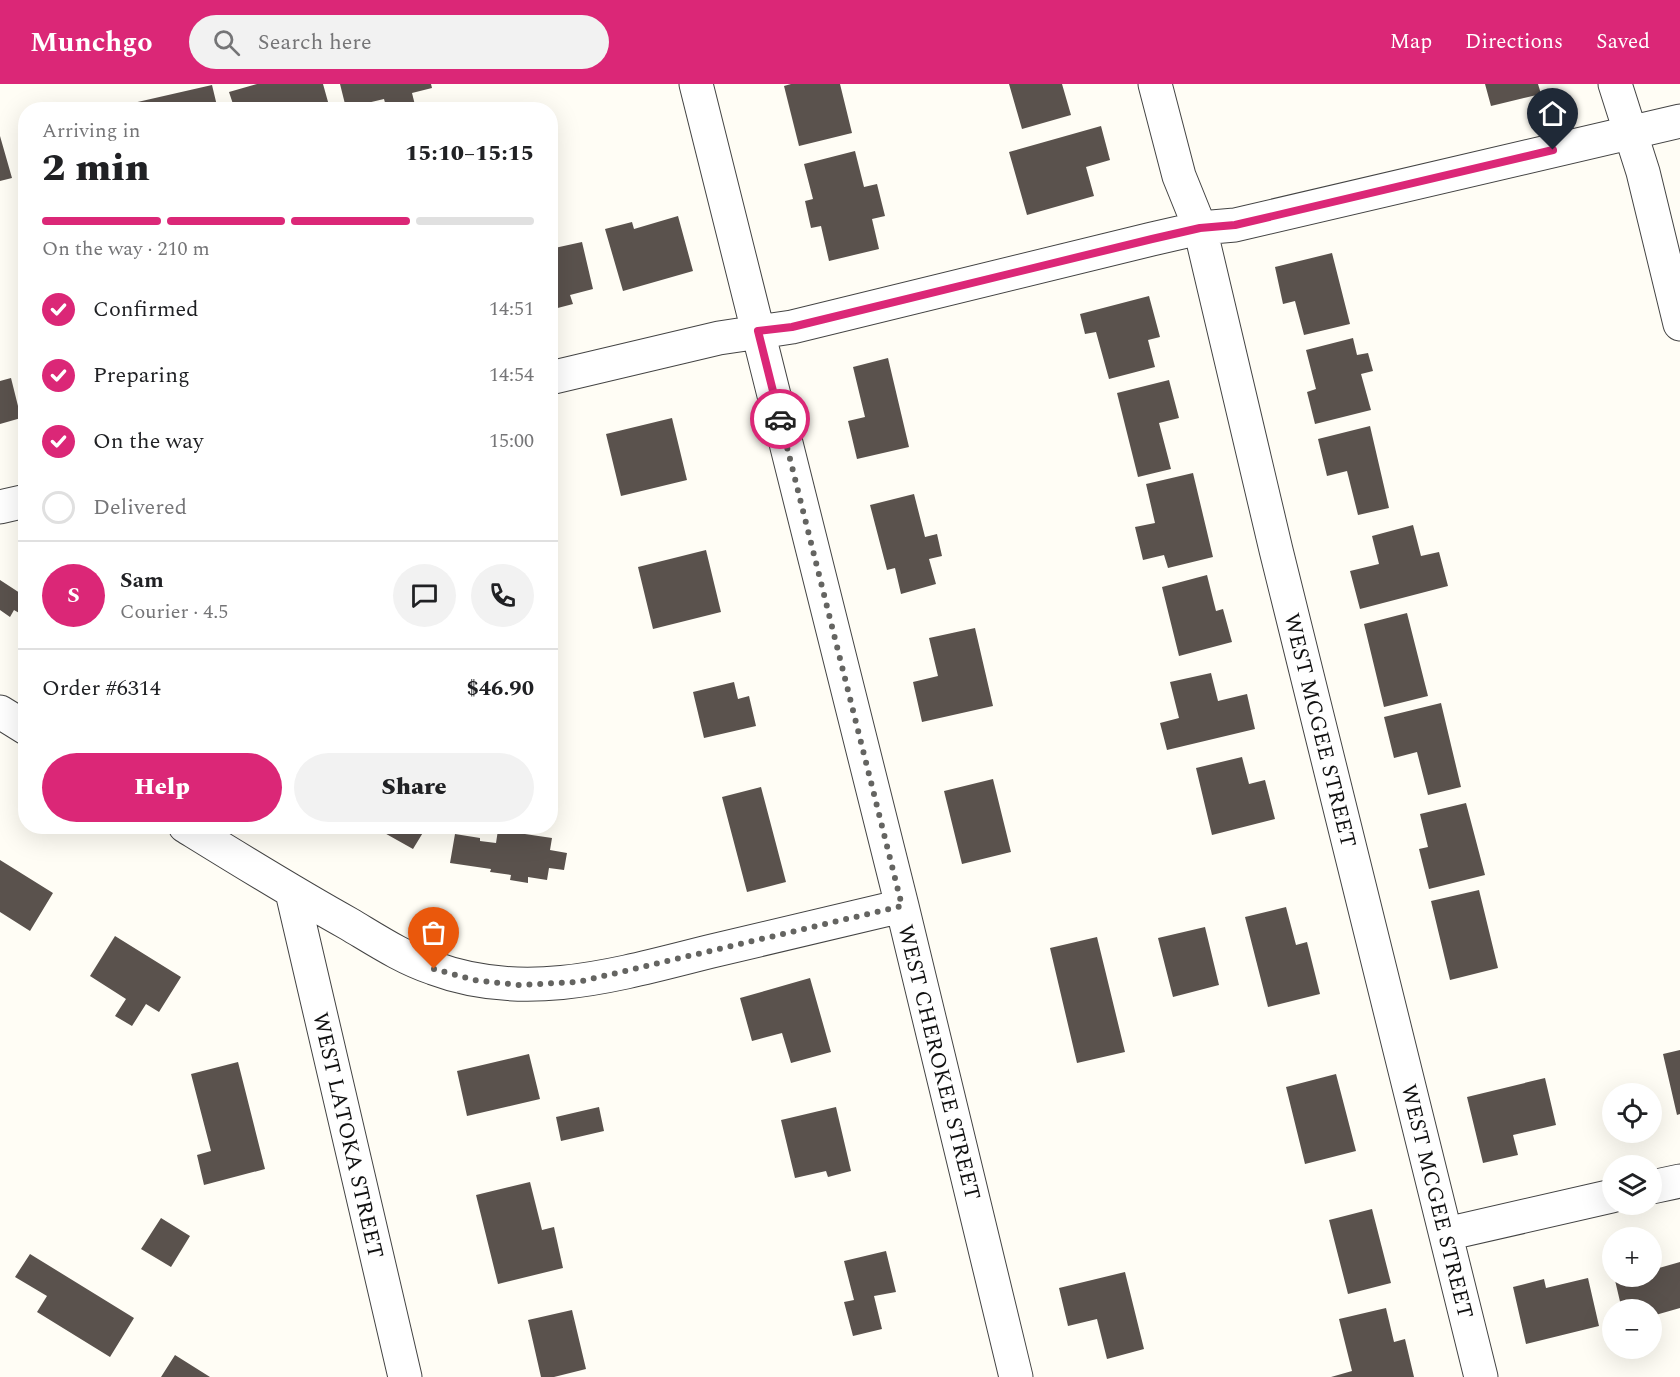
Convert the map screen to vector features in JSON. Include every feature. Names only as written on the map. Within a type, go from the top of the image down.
[{"type":"street","name":"WEST CHEROKEE STREET","points":[[696,84],[902,906],[1016,1377]]},
{"type":"street","name":"WEST MCGEE STREET","points":[[1155,84],[1179,176],[1200,228],[1273,539],[1481,1377]]},
{"type":"street","points":[[1615,84],[1643,172],[1680,324]]},
{"type":"street","points":[[558,376],[719,338],[792,327],[1200,228],[1235,225],[1680,120]]},
{"type":"street","points":[[0,507],[18,503]]},
{"type":"street","points":[[0,712],[18,723]]},
{"type":"street","points":[[199,834],[292,892],[408,958],[461,977],[518,985],[578,982],[607,977],[902,906]]},
{"type":"street","name":"WEST LATOKA STREET","points":[[292,892],[405,1377]]},
{"type":"street","points":[[1662,1185],[1680,1181]]},
{"type":"street","points":[[1446,1234],[1602,1198]]},
{"type":"building","points":[[257,84],[323,84],[328,102],[232,102],[229,92]]},
{"type":"building","points":[[340,84],[431,84],[432,88],[412,93],[414,102],[385,102],[384,99],[371,102],[344,102]]},
{"type":"building","points":[[840,84],[852,133],[799,146],[784,86]]},
{"type":"building","points":[[1009,84],[1062,84],[1071,115],[1022,129]]},
{"type":"building","points":[[1485,84],[1538,84],[1541,94],[1491,106]]},
{"type":"building","points":[[212,85],[216,102],[138,102]]},
{"type":"building","points":[[1101,126],[1110,160],[1086,167],[1094,196],[1027,215],[1009,152]]},
{"type":"building","points":[[0,136],[12,178],[0,181]]},
{"type":"building","points":[[855,151],[864,187],[877,184],[885,216],[872,219],[879,249],[829,261],[821,226],[811,228],[805,201],[813,199],[804,164]]},
{"type":"building","points":[[678,216],[693,271],[623,291],[605,229],[632,222],[634,229]]},
{"type":"building","points":[[582,242],[593,289],[570,295],[573,304],[558,308],[558,247]]},
{"type":"building","points":[[1332,253],[1350,324],[1304,335],[1295,301],[1283,304],[1275,267]]},
{"type":"building","points":[[1149,296],[1160,337],[1148,340],[1155,367],[1109,379],[1096,332],[1085,334],[1080,314]]},
{"type":"building","points":[[1353,338],[1357,355],[1368,353],[1373,371],[1361,374],[1371,410],[1315,424],[1307,392],[1316,389],[1306,350]]},
{"type":"building","points":[[888,358],[909,447],[857,459],[848,421],[865,417],[853,367]]},
{"type":"building","points":[[11,378],[18,406],[18,419],[0,424],[0,381]]},
{"type":"building","points":[[1169,380],[1179,418],[1159,423],[1171,469],[1138,477],[1117,393]]},
{"type":"building","points":[[672,418],[687,480],[621,496],[606,434]]},
{"type":"building","points":[[1370,426],[1389,508],[1358,515],[1347,471],[1327,476],[1318,439]]},
{"type":"building","points":[[1193,473],[1213,557],[1168,568],[1164,555],[1143,560],[1135,527],[1155,523],[1146,484]]},
{"type":"building","points":[[914,494],[925,537],[937,534],[942,556],[929,559],[936,584],[901,594],[895,568],[887,570],[870,505]]},
{"type":"building","points":[[1413,525],[1421,556],[1439,552],[1448,586],[1360,609],[1350,571],[1379,564],[1372,536]]},
{"type":"building","points":[[706,550],[721,612],[653,629],[638,567]]},
{"type":"building","points":[[1207,575],[1216,611],[1223,609],[1232,642],[1179,656],[1162,587]]},
{"type":"building","points":[[0,580],[18,592],[18,612],[14,610],[10,617],[0,610]]},
{"type":"building","points":[[1407,613],[1428,696],[1384,707],[1364,624]]},
{"type":"building","points":[[975,628],[993,706],[922,722],[913,682],[938,676],[929,638]]},
{"type":"building","points":[[1211,673],[1218,701],[1247,694],[1255,729],[1167,750],[1160,723],[1179,718],[1170,682]]},
{"type":"building","points":[[734,682],[738,699],[749,696],[756,726],[704,738],[693,692]]},
{"type":"building","points":[[1441,703],[1461,787],[1428,795],[1417,752],[1394,758],[1384,717]]},
{"type":"building","points":[[1242,757],[1249,784],[1265,780],[1275,819],[1212,835],[1196,768]]},
{"type":"building","points":[[993,779],[1011,852],[962,864],[944,791]]},
{"type":"building","points":[[761,787],[786,882],[747,892],[722,797]]},
{"type":"building","points":[[1466,803],[1485,875],[1429,889],[1419,849],[1428,847],[1420,814]]},
{"type":"building","points":[[386,834],[422,834],[413,849]]},
{"type":"building","points":[[455,834],[496,843],[497,834],[525,834],[552,838],[550,850],[567,853],[564,870],[549,868],[547,880],[528,877],[528,883],[510,880],[511,875],[490,872],[491,869],[450,863]]},
{"type":"building","points":[[0,860],[53,893],[30,931],[0,912]]},
{"type":"building","points":[[1479,890],[1498,968],[1450,980],[1431,901]]},
{"type":"building","points":[[1286,907],[1296,945],[1307,942],[1320,994],[1268,1007],[1245,917]]},
{"type":"building","points":[[1205,927],[1219,985],[1173,997],[1158,938]]},
{"type":"building","points":[[115,936],[181,977],[159,1012],[146,1004],[132,1026],[115,1016],[126,999],[90,976]]},
{"type":"building","points":[[1097,937],[1125,1052],[1077,1063],[1050,948]]},
{"type":"building","points":[[810,978],[831,1052],[791,1063],[782,1033],[752,1041],[740,998]]},
{"type":"building","points":[[1680,1050],[1680,1114],[1677,1115],[1663,1054]]},
{"type":"building","points":[[529,1054],[540,1099],[467,1116],[457,1071]]},
{"type":"building","points":[[238,1062],[265,1169],[204,1185],[197,1155],[211,1151],[191,1074]]},
{"type":"building","points":[[1336,1074],[1356,1151],[1305,1164],[1286,1087]]},
{"type":"building","points":[[1545,1078],[1556,1125],[1513,1135],[1518,1155],[1483,1163],[1467,1097]]},
{"type":"building","points":[[599,1107],[604,1131],[561,1141],[556,1117]]},
{"type":"building","points":[[836,1107],[851,1171],[828,1177],[826,1171],[795,1178],[781,1120]]},
{"type":"building","points":[[530,1182],[542,1230],[554,1227],[563,1268],[498,1284],[476,1195]]},
{"type":"building","points":[[1372,1209],[1391,1283],[1348,1294],[1329,1220]]},
{"type":"building","points":[[161,1218],[190,1236],[171,1267],[141,1249]]},
{"type":"building","points":[[886,1251],[896,1292],[874,1296],[882,1329],[853,1336],[844,1302],[854,1300],[844,1261]]},
{"type":"building","points":[[30,1254],[134,1318],[110,1357],[37,1312],[47,1296],[15,1277]]},
{"type":"building","points":[[1680,1262],[1680,1308],[1662,1313],[1662,1299],[1619,1299],[1617,1287],[1662,1287],[1662,1267]]},
{"type":"building","points":[[1125,1272],[1144,1349],[1107,1359],[1097,1319],[1068,1326],[1059,1288]]},
{"type":"building","points":[[1588,1278],[1599,1326],[1526,1344],[1513,1287],[1544,1279],[1546,1288]]},
{"type":"building","points":[[1386,1308],[1394,1342],[1405,1339],[1414,1377],[1331,1377],[1352,1371],[1339,1319]]},
{"type":"building","points":[[572,1310],[586,1369],[554,1377],[541,1377],[528,1320]]},
{"type":"building","points":[[175,1355],[210,1377],[161,1377]]},
{"type":"way so far","points":[[434,969],[474,980],[518,985],[578,982],[902,906],[780,419]]},
{"type":"route","points":[[780,419],[758,331],[792,327],[1152,239],[1200,228],[1235,225],[1553,150]]}]
